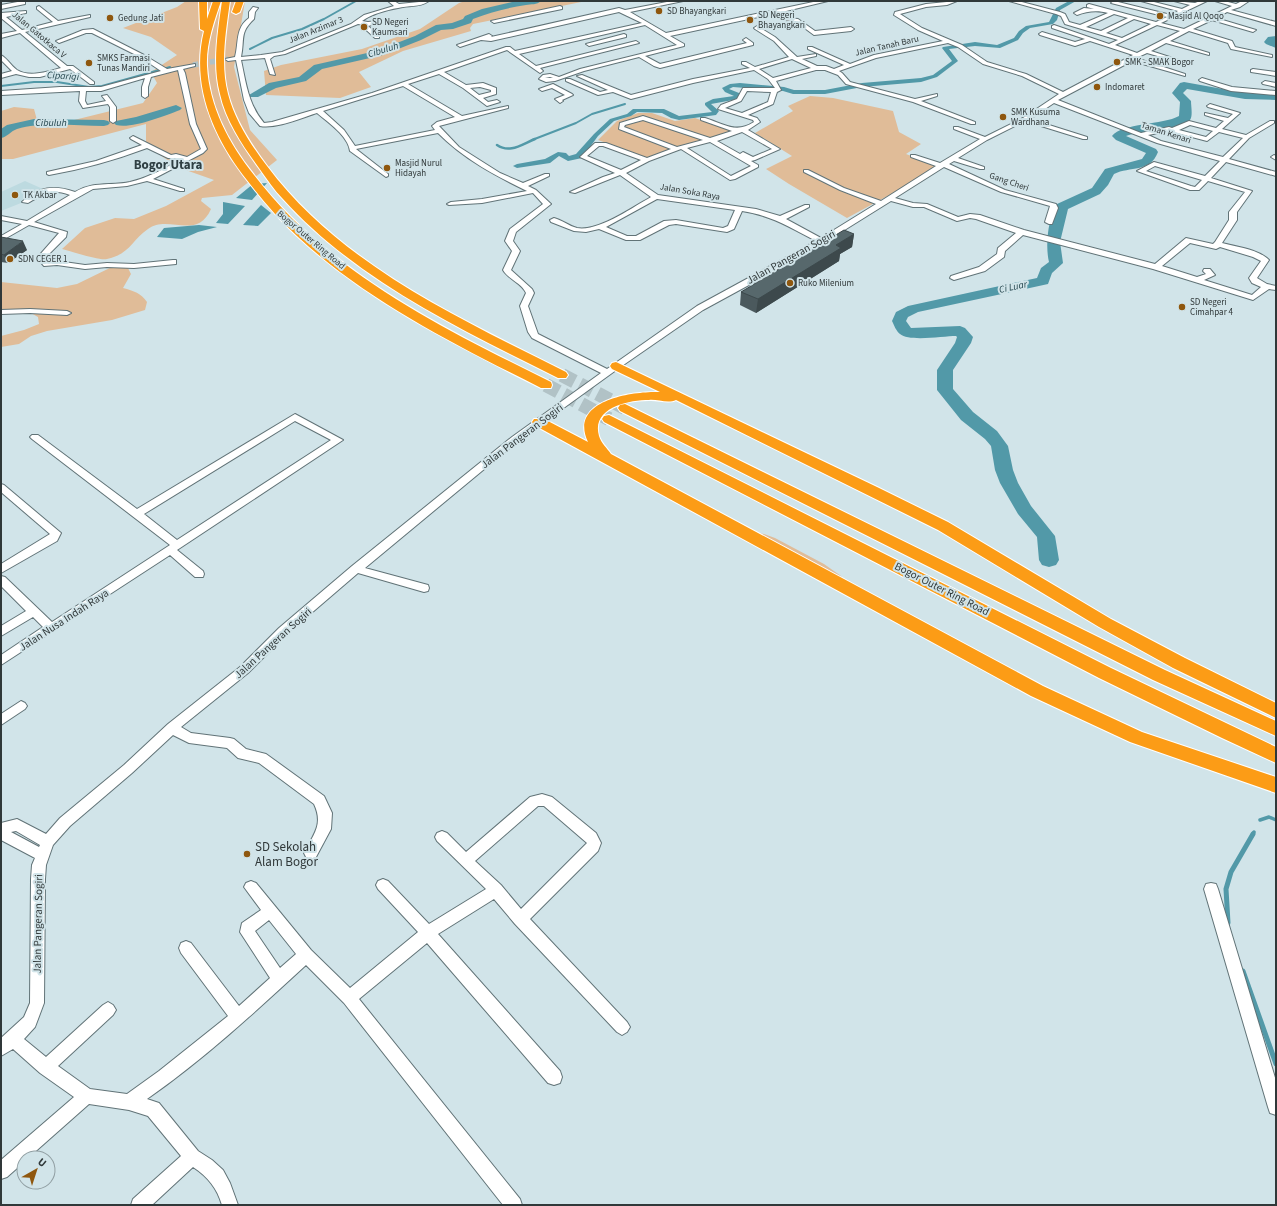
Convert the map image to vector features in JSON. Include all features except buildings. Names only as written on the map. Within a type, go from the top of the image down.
[{"type":"highway","points":[[203,1],[205,36]]},
{"type":"highway","name":"Bogor Outer Ring Road","points":[[217,1],[205,36],[203,66],[208,97],[217,124],[234,155],[251,182],[272,207],[303,236],[342,267],[384,296],[477,350],[546,385]]},
{"type":"highway","name":"Bogor Outer Ring Road","points":[[226,1],[219,59],[222,82],[228,107],[251,151],[290,201],[321,229],[360,260],[446,314],[562,375]]},
{"type":"highway","points":[[236,1],[235,16],[240,1]]},
{"type":"highway","points":[[222,82],[230,43]]},
{"type":"highway","points":[[611,369],[694,405],[872,490],[943,526],[1105,623],[1178,663],[1276,711]]},
{"type":"highway","points":[[617,462],[603,453],[595,443],[591,433],[592,423],[597,414],[606,406],[634,396],[651,395],[668,397],[694,405]]},
{"type":"highway","name":"Bogor Outer Ring Road","points":[[625,408],[1159,675],[1276,728]]},
{"type":"highway","name":"Bogor Outer Ring Road","points":[[609,419],[1106,673],[1228,734],[1276,755]]},
{"type":"highway","points":[[539,422],[617,462],[737,529],[1037,691],[1136,738],[1276,785]]},
{"type":"street","points":[[1,7],[23,3],[21,1]]},
{"type":"street","points":[[391,1],[398,6]]},
{"type":"street","name":"Jalan Arzimar 3","points":[[228,59],[271,56],[289,51],[357,22],[366,16],[398,6],[426,1]]},
{"type":"street","points":[[487,38],[618,10],[626,12],[680,1]]},
{"type":"street","points":[[797,1],[807,5]]},
{"type":"street","points":[[666,35],[825,1]]},
{"type":"street","points":[[954,1],[946,4],[937,3],[921,6],[897,13],[897,15],[920,29],[960,46],[985,63],[1024,75],[1063,94]]},
{"type":"street","points":[[1012,1],[1058,13],[1063,15],[1067,23],[1124,40]]},
{"type":"street","points":[[1144,1],[1183,10]]},
{"type":"street","points":[[1177,1],[1195,5]]},
{"type":"street","points":[[1110,45],[1124,40],[1204,1]]},
{"type":"street","points":[[1218,1],[1238,6]]},
{"type":"street","name":"Jalan Pangeran Sogiri","points":[[7,1044],[30,1022],[37,1003],[38,879],[39,865],[48,842],[65,822],[128,769],[172,728],[244,670],[284,631],[356,570],[515,439],[611,369],[700,308],[821,241],[985,139],[1025,119],[1075,85],[1135,57],[1246,1]]},
{"type":"street","points":[[912,3],[921,6]]},
{"type":"street","points":[[1114,3],[1171,16]]},
{"type":"street","points":[[460,45],[530,26],[616,6],[682,45],[570,73],[559,81],[550,82],[542,80],[543,77],[548,76],[508,48],[487,38]]},
{"type":"street","points":[[1089,6],[1187,30],[1230,42],[1233,48],[1270,56]]},
{"type":"street","points":[[39,8],[59,23],[66,26]]},
{"type":"street","points":[[255,8],[252,12],[251,19],[244,24],[240,37],[241,45],[238,58],[247,100],[252,113],[262,125],[273,124],[403,84],[508,48]]},
{"type":"street","points":[[494,21],[511,17],[516,18],[560,8]]},
{"type":"street","points":[[1077,14],[1084,10],[1093,11],[1099,8]]},
{"type":"street","points":[[779,11],[784,19],[796,20],[815,33],[851,29]]},
{"type":"street","points":[[1227,11],[1276,24]]},
{"type":"street","points":[[2,16],[24,12]]},
{"type":"street","points":[[1081,27],[1114,12]]},
{"type":"street","name":"Jalan Gatotkaca V","points":[[2,16],[65,68],[72,68],[92,83]]},
{"type":"street","points":[[1,36],[88,16]]},
{"type":"street","points":[[1102,33],[1134,17]]},
{"type":"street","points":[[516,18],[530,26]]},
{"type":"street","points":[[1212,18],[1253,30]]},
{"type":"street","points":[[357,22],[368,24],[382,21]]},
{"type":"street","points":[[1205,21],[1231,29]]},
{"type":"street","points":[[368,24],[365,26],[377,37]]},
{"type":"street","points":[[515,53],[645,24]]},
{"type":"street","points":[[1054,27],[1135,54],[1135,57],[1183,75]]},
{"type":"street","points":[[756,28],[773,37],[794,58],[816,68]]},
{"type":"street","points":[[71,30],[77,34]]},
{"type":"street","points":[[59,41],[88,30],[93,31],[164,69]]},
{"type":"street","points":[[328,30],[335,31]]},
{"type":"street","points":[[1042,34],[1075,44],[1091,39]]},
{"type":"street","points":[[582,46],[624,36]]},
{"type":"street","points":[[639,55],[657,66],[751,44],[746,40]]},
{"type":"street","name":"Jalan Tanah Baru","points":[[834,71],[874,57],[949,41]]},
{"type":"street","points":[[1166,41],[1207,54]]},
{"type":"street","points":[[535,68],[636,43]]},
{"type":"street","points":[[810,48],[848,65]]},
{"type":"street","points":[[1146,51],[1180,62]]},
{"type":"street","points":[[706,55],[712,60]]},
{"type":"street","points":[[580,76],[631,97],[693,81],[794,58],[814,55]]},
{"type":"street","points":[[271,56],[267,59],[273,74]]},
{"type":"street","points":[[1,57],[4,63],[16,72]]},
{"type":"street","points":[[522,59],[529,58]]},
{"type":"street","points":[[743,115],[770,103],[777,89],[774,80],[744,63]]},
{"type":"street","points":[[1,93],[60,89],[101,89],[164,69],[193,65]]},
{"type":"street","points":[[1,76],[16,72],[33,75],[65,68]]},
{"type":"street","points":[[1,238],[87,188],[126,184],[147,178],[201,152],[204,149],[193,124],[182,74],[179,68]]},
{"type":"street","points":[[774,80],[816,68],[826,68],[842,76],[847,82],[915,101],[973,123]]},
{"type":"street","points":[[1012,72],[1029,69]]},
{"type":"street","points":[[438,71],[487,104],[497,102]]},
{"type":"street","points":[[1253,71],[1276,74]]},
{"type":"street","points":[[145,96],[145,87],[148,80],[148,75]]},
{"type":"street","points":[[568,80],[600,94],[613,90]]},
{"type":"street","points":[[1202,80],[1231,89],[1276,93]]},
{"type":"street","points":[[559,81],[577,91],[581,92],[589,90]]},
{"type":"street","points":[[1265,83],[1276,85]]},
{"type":"street","points":[[403,84],[461,118]]},
{"type":"street","points":[[465,88],[478,84],[487,85],[494,89],[494,93],[478,97]]},
{"type":"street","points":[[542,89],[553,86],[569,94]]},
{"type":"street","points":[[101,89],[113,107],[113,121]]},
{"type":"street","points":[[573,192],[679,148],[712,140],[750,127],[758,122],[743,115],[721,108],[739,100],[745,89],[777,89]]},
{"type":"street","points":[[83,90],[82,101],[85,107],[109,102]]},
{"type":"street","points":[[560,101],[558,99],[571,95],[569,94],[577,91]]},
{"type":"street","points":[[915,101],[935,95]]},
{"type":"street","name":"Taman Kenari","points":[[1053,100],[1152,139],[1276,173]]},
{"type":"street","points":[[1137,134],[1162,129],[1173,130],[1207,139],[1237,113],[1210,106]]},
{"type":"street","points":[[506,107],[439,123],[435,126],[438,131],[456,148],[498,174],[534,191],[547,204],[513,231],[509,241],[516,251],[507,270],[509,275],[526,285],[529,289],[530,293],[524,306],[532,332],[535,336],[611,369]]},
{"type":"street","points":[[318,110],[342,131],[353,148],[352,150],[356,154],[364,157],[386,175]]},
{"type":"street","points":[[1207,114],[1228,120]]},
{"type":"street","points":[[703,119],[740,130],[776,149],[751,159],[712,140],[643,118],[622,124],[621,128],[679,148],[730,178],[733,178],[756,166],[712,140]]},
{"type":"street","points":[[1025,119],[1085,138]]},
{"type":"street","points":[[1217,244],[1233,220],[1234,212],[1249,191],[1207,178],[1154,164],[1140,171],[1197,189],[1207,178],[1225,159],[1247,137],[1272,122]]},
{"type":"street","points":[[1173,130],[1189,123],[1247,137]]},
{"type":"street","points":[[956,128],[985,139]]},
{"type":"street","points":[[353,148],[438,131]]},
{"type":"street","points":[[133,138],[170,157],[176,156],[188,159]]},
{"type":"street","points":[[605,178],[591,161],[583,157],[597,144],[609,145],[647,160]]},
{"type":"street","points":[[49,173],[73,169],[146,146]]},
{"type":"street","points":[[913,156],[942,165]]},
{"type":"street","points":[[953,159],[982,168]]},
{"type":"street","name":"Jalan Soka Raya","points":[[591,161],[621,173],[656,197],[738,210],[756,211],[781,219],[821,241]]},
{"type":"street","name":"Gang Cheri","points":[[942,165],[1003,191],[1054,205],[1049,222]]},
{"type":"street","points":[[806,170],[842,189],[881,203]]},
{"type":"street","points":[[524,185],[547,175]]},
{"type":"street","points":[[147,178],[160,185],[172,186],[182,190]]},
{"type":"street","points":[[97,186],[102,179]]},
{"type":"street","points":[[50,209],[26,202],[50,188],[58,188],[76,195]]},
{"type":"street","points":[[451,204],[474,203],[500,199],[534,191]]},
{"type":"street","points":[[554,220],[575,231],[583,232],[600,228],[656,197]]},
{"type":"street","points":[[889,198],[913,205],[925,205],[957,219],[970,216],[978,217],[1062,244],[1156,267],[1253,298],[1266,286]]},
{"type":"street","points":[[781,219],[806,206]]},
{"type":"street","points":[[600,228],[626,238],[637,238],[667,223],[676,222],[724,230],[731,227],[738,210]]},
{"type":"street","points":[[1,218],[27,222],[64,233],[41,258],[47,264],[57,263],[85,267],[107,265],[134,266],[173,262]]},
{"type":"street","points":[[954,278],[984,268],[1001,255],[1001,250],[1013,242],[1021,232]]},
{"type":"street","points":[[1156,267],[1189,240],[1216,246],[1217,244],[1256,255],[1265,260],[1253,278],[1255,281],[1266,286],[1276,288]]},
{"type":"street","points":[[1197,280],[1211,275],[1207,271]]},
{"type":"street","points":[[1,312],[30,311],[67,313]]},
{"type":"street","name":"Jalan Nusa Indah Raya","points":[[1,661],[338,440],[295,417],[138,514]]},
{"type":"street","points":[[35,437],[138,514],[199,574]]},
{"type":"street","points":[[1,487],[56,533],[53,538],[1,569]]},
{"type":"street","points":[[356,570],[424,588]]},
{"type":"street","points":[[1,580],[51,628]]},
{"type":"street","points":[[1,632],[34,611]]},
{"type":"street","points":[[1,720],[21,706]]},
{"type":"street","points":[[172,728],[189,738],[230,744],[242,754],[262,758],[319,800],[325,813],[324,829],[311,853]]},
{"type":"street","points":[[466,860],[539,800],[547,801],[591,837],[594,843],[593,847],[520,919]]},
{"type":"street","points":[[43,856],[6,836],[1,828],[17,825],[48,842]]},
{"type":"street","points":[[442,837],[496,890],[520,919],[622,1027]]},
{"type":"street","points":[[383,885],[428,933],[554,1077]]},
{"type":"street","points":[[251,887],[306,955],[349,998],[514,1205]]},
{"type":"street","points":[[1211,889],[1273,1090],[1276,1107]]},
{"type":"street","points":[[349,998],[428,933],[496,890]]},
{"type":"street","points":[[270,911],[247,928],[247,932],[279,979]]},
{"type":"street","points":[[186,948],[238,1017]]},
{"type":"street","points":[[129,1102],[165,1077],[238,1017],[306,955]]},
{"type":"street","points":[[46,1067],[108,1010]]},
{"type":"street","points":[[7,1044],[46,1067],[87,1096],[129,1102],[153,1109],[192,1157],[204,1163],[218,1178],[226,1190],[230,1205]]},
{"type":"street","points":[[1,1171],[87,1096]]},
{"type":"street","points":[[139,1205],[192,1157]]},
{"type":"shaded area","points":[[186,1],[245,1],[234,67],[250,130],[277,160],[232,195],[202,198],[201,201],[211,209],[205,218],[198,224],[156,225],[148,229],[121,254],[107,259],[92,257],[62,249],[85,228],[115,218],[134,219],[166,206],[214,180],[180,168],[146,146],[146,124],[13,159],[1,159],[1,111],[14,107],[34,109],[37,120],[70,121],[143,103],[157,83],[151,72],[177,55],[151,37],[123,28],[177,7]]},
{"type":"shaded area","points":[[465,1],[586,1],[473,24],[470,28],[471,31],[403,51],[359,72],[371,87],[340,98],[266,95],[264,71],[281,65],[362,49],[420,29],[459,3]]},
{"type":"shaded area","points":[[810,96],[833,98],[893,111],[899,132],[921,144],[906,154],[941,167],[847,218],[766,169],[792,156],[755,133],[793,111],[788,106]]},
{"type":"shaded area","points":[[638,113],[652,113],[675,121],[695,118],[733,131],[648,158],[598,140],[617,121]]},
{"type":"shaded area","name":"TK Akbar","points":[[25,181],[43,189],[22,199],[26,201],[1,211],[1,192]]},
{"type":"shaded area","points":[[118,264],[128,268],[131,274],[123,288],[134,291],[142,296],[147,302],[145,310],[112,320],[47,331],[31,336],[19,344],[1,347],[1,336],[24,330],[39,324],[38,317],[29,312],[1,312],[1,282],[57,288],[77,284]]},
{"type":"shaded area","points":[[737,529],[764,534],[775,538],[824,564],[841,576],[849,590]]},
{"type":"water","points":[[267,183],[252,200],[236,198],[253,184]]},
{"type":"water","points":[[223,202],[245,206],[228,224],[216,223],[223,214]]},
{"type":"water","points":[[261,205],[271,213],[258,226],[243,225]]},
{"type":"water","points":[[199,225],[217,227],[198,232],[182,239],[157,237],[164,228]]},
{"type":"waterway","name":"Ciparigi","points":[[250,49],[272,38],[302,29],[324,19],[356,1]]},
{"type":"waterway","name":"Cibuluh","points":[[254,95],[273,85],[302,79],[318,67],[379,53],[418,38],[439,27],[453,26],[468,21],[468,18],[485,11],[507,5],[536,1]]},
{"type":"waterway","points":[[517,166],[547,161],[558,154],[563,155],[568,159],[579,156],[596,135],[612,120],[629,115],[635,110],[664,111],[673,117],[679,118],[714,114],[716,111],[707,104],[713,101],[737,97],[737,94],[727,91],[725,88],[732,85],[784,89],[793,92],[825,92],[862,85],[921,80],[935,76],[955,61],[945,48],[975,44],[998,47],[1016,39],[1021,32],[1028,27],[1051,23],[1054,20],[1058,9],[1073,1]]},
{"type":"waterway","name":"Ci Luar","points":[[1276,39],[1271,39],[1269,42],[1276,45]]},
{"type":"waterway","name":"Ciparigi","points":[[1,86],[34,82],[57,82],[89,87],[102,86],[170,67]]},
{"type":"waterway","name":"Ci Luar","points":[[1049,560],[1046,536],[1024,510],[1009,483],[1004,470],[999,446],[991,435],[967,416],[945,390],[945,370],[963,343],[965,337],[960,331],[922,333],[906,332],[899,321],[901,315],[913,309],[1043,281],[1046,271],[1056,263],[1053,249],[1056,228],[1062,207],[1096,191],[1102,185],[1109,171],[1117,168],[1135,166],[1146,161],[1152,152],[1118,136],[1126,132],[1178,122],[1185,118],[1186,101],[1177,93],[1184,85],[1245,96],[1276,97]]},
{"type":"waterway","points":[[532,140],[576,123],[592,114],[625,104]]},
{"type":"waterway","name":"Cibuluh","points":[[120,123],[138,120],[176,108]]},
{"type":"waterway","name":"Cibuluh","points":[[1,135],[11,127],[34,122],[104,123]]},
{"type":"waterway","points":[[497,145],[507,149],[535,139]]},
{"type":"waterway","points":[[1260,820],[1269,817],[1276,820]]},
{"type":"waterway","points":[[1228,923],[1226,889],[1231,872],[1253,834]]},
{"type":"waterway","points":[[1243,971],[1276,1064]]},
{"type":"tunnel","points":[[193,65],[228,59]]},
{"type":"tunnel","points":[[562,375],[625,408]]},
{"type":"tunnel","points":[[546,385],[609,419]]},
{"type":"place","name":"SD Bhayangkari","points":[[659,11]]},
{"type":"place","name":"Masjid Al Qoqo","points":[[1160,16]]},
{"type":"place","name":"Gedung Jati","points":[[110,18]]},
{"type":"place","name":"SD Negeri Bhayangkari","points":[[750,20]]},
{"type":"place","name":"SD Negeri Kaumsari","points":[[364,27]]},
{"type":"place","name":"SMK - SMAK Bogor","points":[[1117,62]]},
{"type":"place","name":"SMKS Farmasi Tunas Mandiri","points":[[89,63]]},
{"type":"place","name":"Indomaret","points":[[1097,87]]},
{"type":"place","name":"SMK Kusuma Wardhana","points":[[1003,117]]},
{"type":"place","name":"Masjid Nurul Hidayah","points":[[387,168]]},
{"type":"place","name":"TK Akbar","points":[[15,195]]},
{"type":"place","name":"SDN CEGER 1","points":[[10,259]]},
{"type":"place","name":"Ruko Milenium","points":[[790,283]]},
{"type":"place","name":"SD Negeri Cimahpar 4","points":[[1182,307]]},
{"type":"place","name":"SD Sekolah Alam Bogor","points":[[247,854]]},
{"type":"district","name":"Bogor Utara","points":[[168,165]]}]
